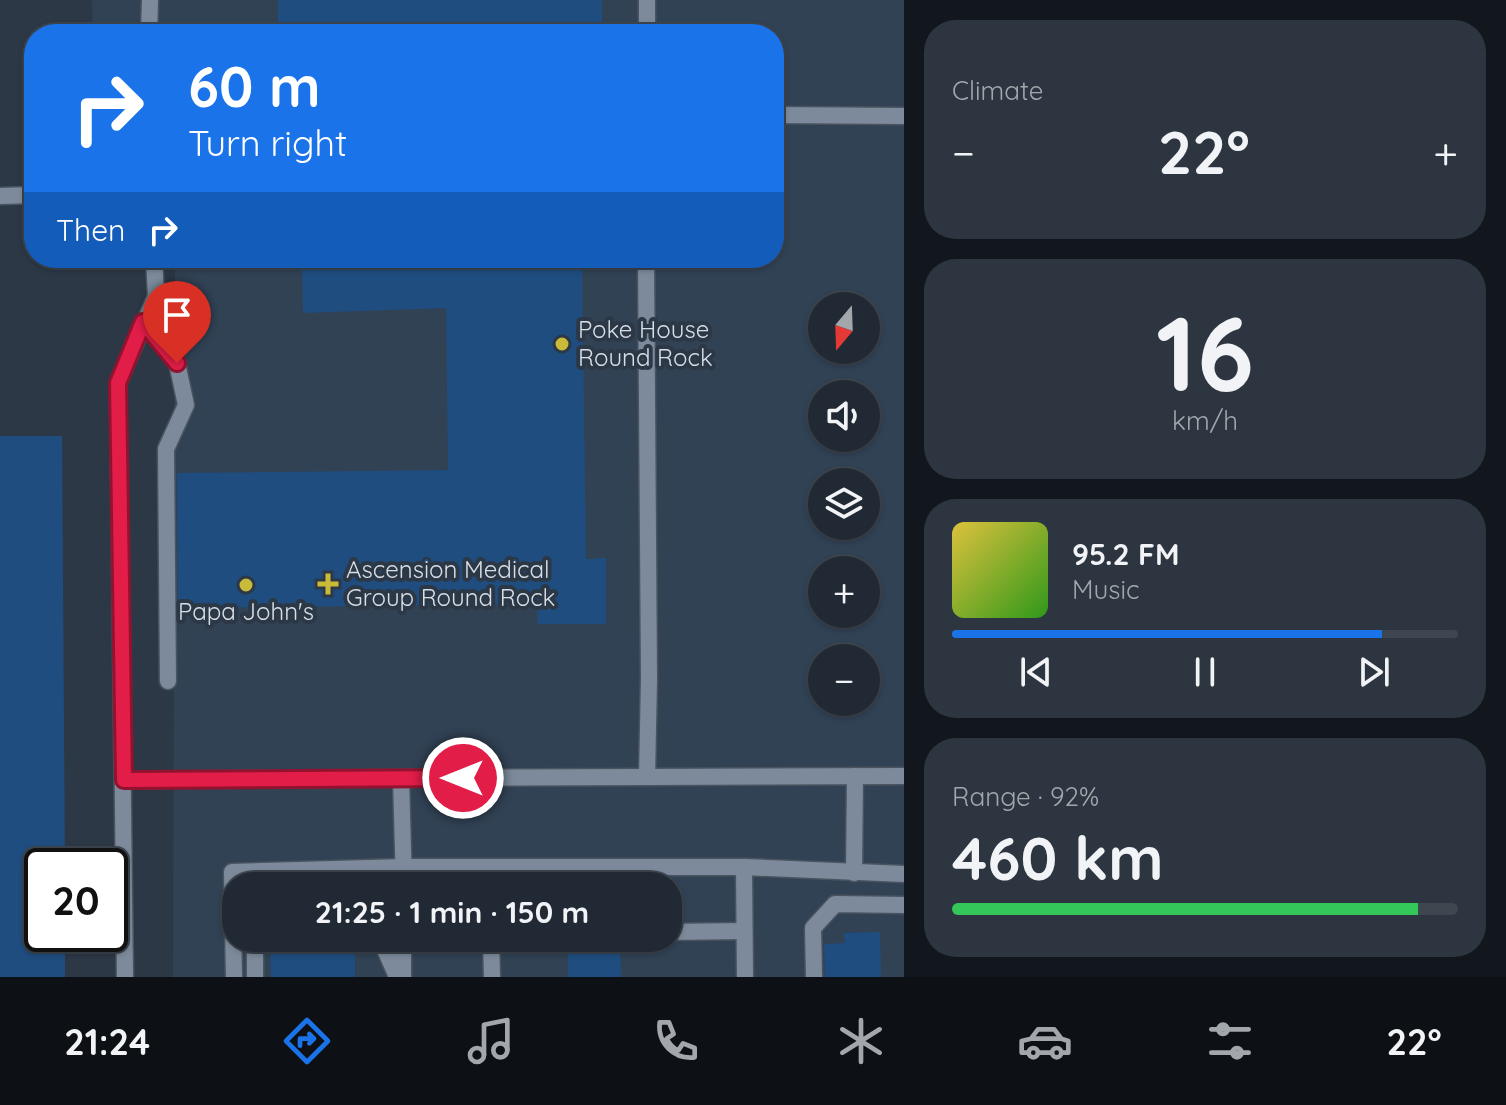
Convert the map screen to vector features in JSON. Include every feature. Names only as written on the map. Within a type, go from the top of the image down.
[{"type":"lane","points":[[149,24],[150,0]]},
{"type":"lane","points":[[647,0],[647,24]]},
{"type":"lane","points":[[784,115],[904,116]]},
{"type":"lane","points":[[0,196],[24,195]]},
{"type":"lane","points":[[125,977],[118,383],[156,296],[155,268]]},
{"type":"lane","points":[[646,268],[647,777]]},
{"type":"lane","points":[[143,322],[177,363],[186,405],[166,449],[168,681]]},
{"type":"lane","points":[[854,873],[855,776]]},
{"type":"lane","points":[[124,780],[904,776]]},
{"type":"lane","points":[[401,778],[404,872]]},
{"type":"lane","points":[[234,977],[232,872],[404,867],[744,867],[904,874]]},
{"type":"lane","points":[[744,867],[745,977]]},
{"type":"lane","points":[[814,977],[813,928],[835,904],[904,905]]},
{"type":"lane","points":[[682,932],[744,931]]},
{"type":"lane","points":[[255,952],[255,977]]},
{"type":"lane","points":[[386,952],[397,977]]},
{"type":"lane","points":[[403,952],[403,977]]},
{"type":"lane","points":[[491,952],[492,977]]},
{"type":"shaded area","points":[[92,0],[904,0],[904,977],[173,977],[175,268],[784,268],[784,24],[93,24]]},
{"type":"building","points":[[278,0],[602,0],[602,24],[278,24]]},
{"type":"building","points":[[302,268],[582,268],[586,559],[606,558],[606,624],[538,624],[537,604],[178,608],[177,473],[448,470],[446,308],[303,313]]},
{"type":"building","points":[[0,436],[62,436],[65,848],[24,848],[24,952],[65,952],[65,977],[0,977]]},
{"type":"building","points":[[880,932],[881,977],[825,977],[824,944],[845,943],[844,933]]},
{"type":"building","points":[[270,952],[355,952],[355,977],[271,977]]},
{"type":"building","points":[[568,952],[620,952],[621,977],[568,977]]},
{"type":"place","name":"Poke House Round Rock","points":[[562,344]]},
{"type":"place","name":"Ascension Medical Group Round Rock","points":[[328,584]]},
{"type":"place","name":"Papa John's","points":[[246,585]]},
{"type":"route","points":[[177,363],[143,322],[118,383],[124,780],[463,778]]}]
